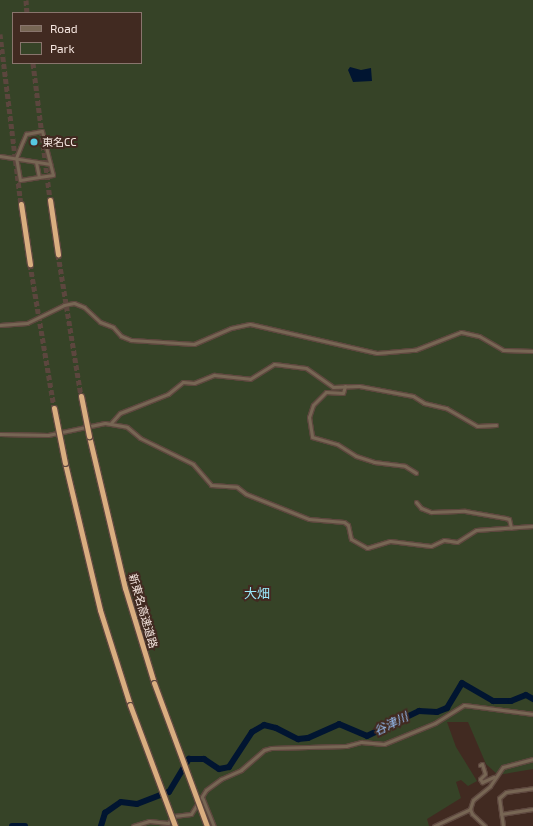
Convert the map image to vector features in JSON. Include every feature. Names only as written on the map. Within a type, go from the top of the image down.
[{"type":"highway","points":[[50,200],[58,254]]},
{"type":"highway","points":[[21,204],[30,264]]},
{"type":"highway","name":"新東名高速道路","points":[[81,396],[125,588],[154,684],[207,826]]},
{"type":"highway","points":[[54,408],[65,463],[100,610],[130,705],[175,826]]},
{"type":"street","points":[[42,131],[50,164],[53,175],[20,180],[16,158],[26,134],[42,131]]},
{"type":"street","points":[[0,156],[50,164]]},
{"type":"street","points":[[36,162],[39,177]]},
{"type":"street","points":[[0,325],[27,323],[64,305],[74,303],[84,307],[100,322],[113,327],[121,336],[132,340],[194,344],[231,328],[250,324],[377,354],[415,350],[461,332],[479,336],[503,350],[533,351]]},
{"type":"street","points":[[111,423],[120,413],[168,394],[184,382],[194,383],[214,375],[250,379],[274,364],[306,368],[332,386],[359,386],[413,396],[424,402],[446,408],[477,426],[496,425]]},
{"type":"street","points":[[345,386],[343,392],[326,392],[313,405],[309,417],[312,437],[338,444],[356,456],[374,462],[404,466],[416,473]]},
{"type":"street","points":[[0,434],[48,435],[111,423],[127,427],[140,438],[193,464],[211,485],[237,487],[250,496],[310,519],[344,522],[348,525],[351,539],[361,547],[367,548],[390,541],[431,546],[444,540],[457,542],[476,530],[533,526]]},
{"type":"street","points":[[416,502],[421,508],[431,512],[465,510],[509,519],[511,528]]},
{"type":"street","points":[[133,826],[149,821],[168,823],[174,816],[186,816],[195,810],[206,790],[221,779],[241,770],[264,750],[271,748],[346,746],[361,742],[384,744],[436,723],[464,705],[533,714]]},
{"type":"street","points":[[485,826],[474,818],[470,809],[473,800],[490,786],[494,777],[503,767],[533,759]]},
{"type":"street","points":[[480,765],[482,764],[485,774],[480,779],[482,782],[494,777]]},
{"type":"street","points":[[503,826],[499,798],[502,794],[533,788]]},
{"type":"street","points":[[202,797],[214,826]]},
{"type":"street","points":[[434,826],[470,809]]},
{"type":"street","points":[[501,814],[533,809]]},
{"type":"green space","points":[[0,0],[533,0],[533,769],[498,775],[486,764],[468,722],[447,722],[456,747],[477,781],[468,786],[461,780],[456,782],[461,798],[427,819],[429,826],[0,826]]},
{"type":"water","points":[[350,67],[361,70],[371,68],[372,81],[353,82],[348,70]]},
{"type":"waterway","name":"谷津川","points":[[101,826],[105,813],[121,802],[137,804],[169,792],[189,759],[204,759],[219,769],[229,767],[252,732],[264,725],[276,728],[298,739],[308,738],[339,724],[367,736],[419,711],[437,712],[447,708],[462,683],[493,701],[511,701],[526,695],[533,699]]},
{"type":"waterway","name":"谷津川","points":[[12,826],[25,826]]},
{"type":"tunnel","points":[[26,0],[27,12]]},
{"type":"tunnel","points":[[0,34],[21,204]]},
{"type":"tunnel","points":[[33,64],[50,200]]},
{"type":"tunnel","points":[[58,254],[81,396]]},
{"type":"tunnel","points":[[30,264],[54,408]]},
{"type":"place","name":"東名CC","points":[[34,142]]},
{"type":"district","name":"大畑","points":[[257,593]]}]
